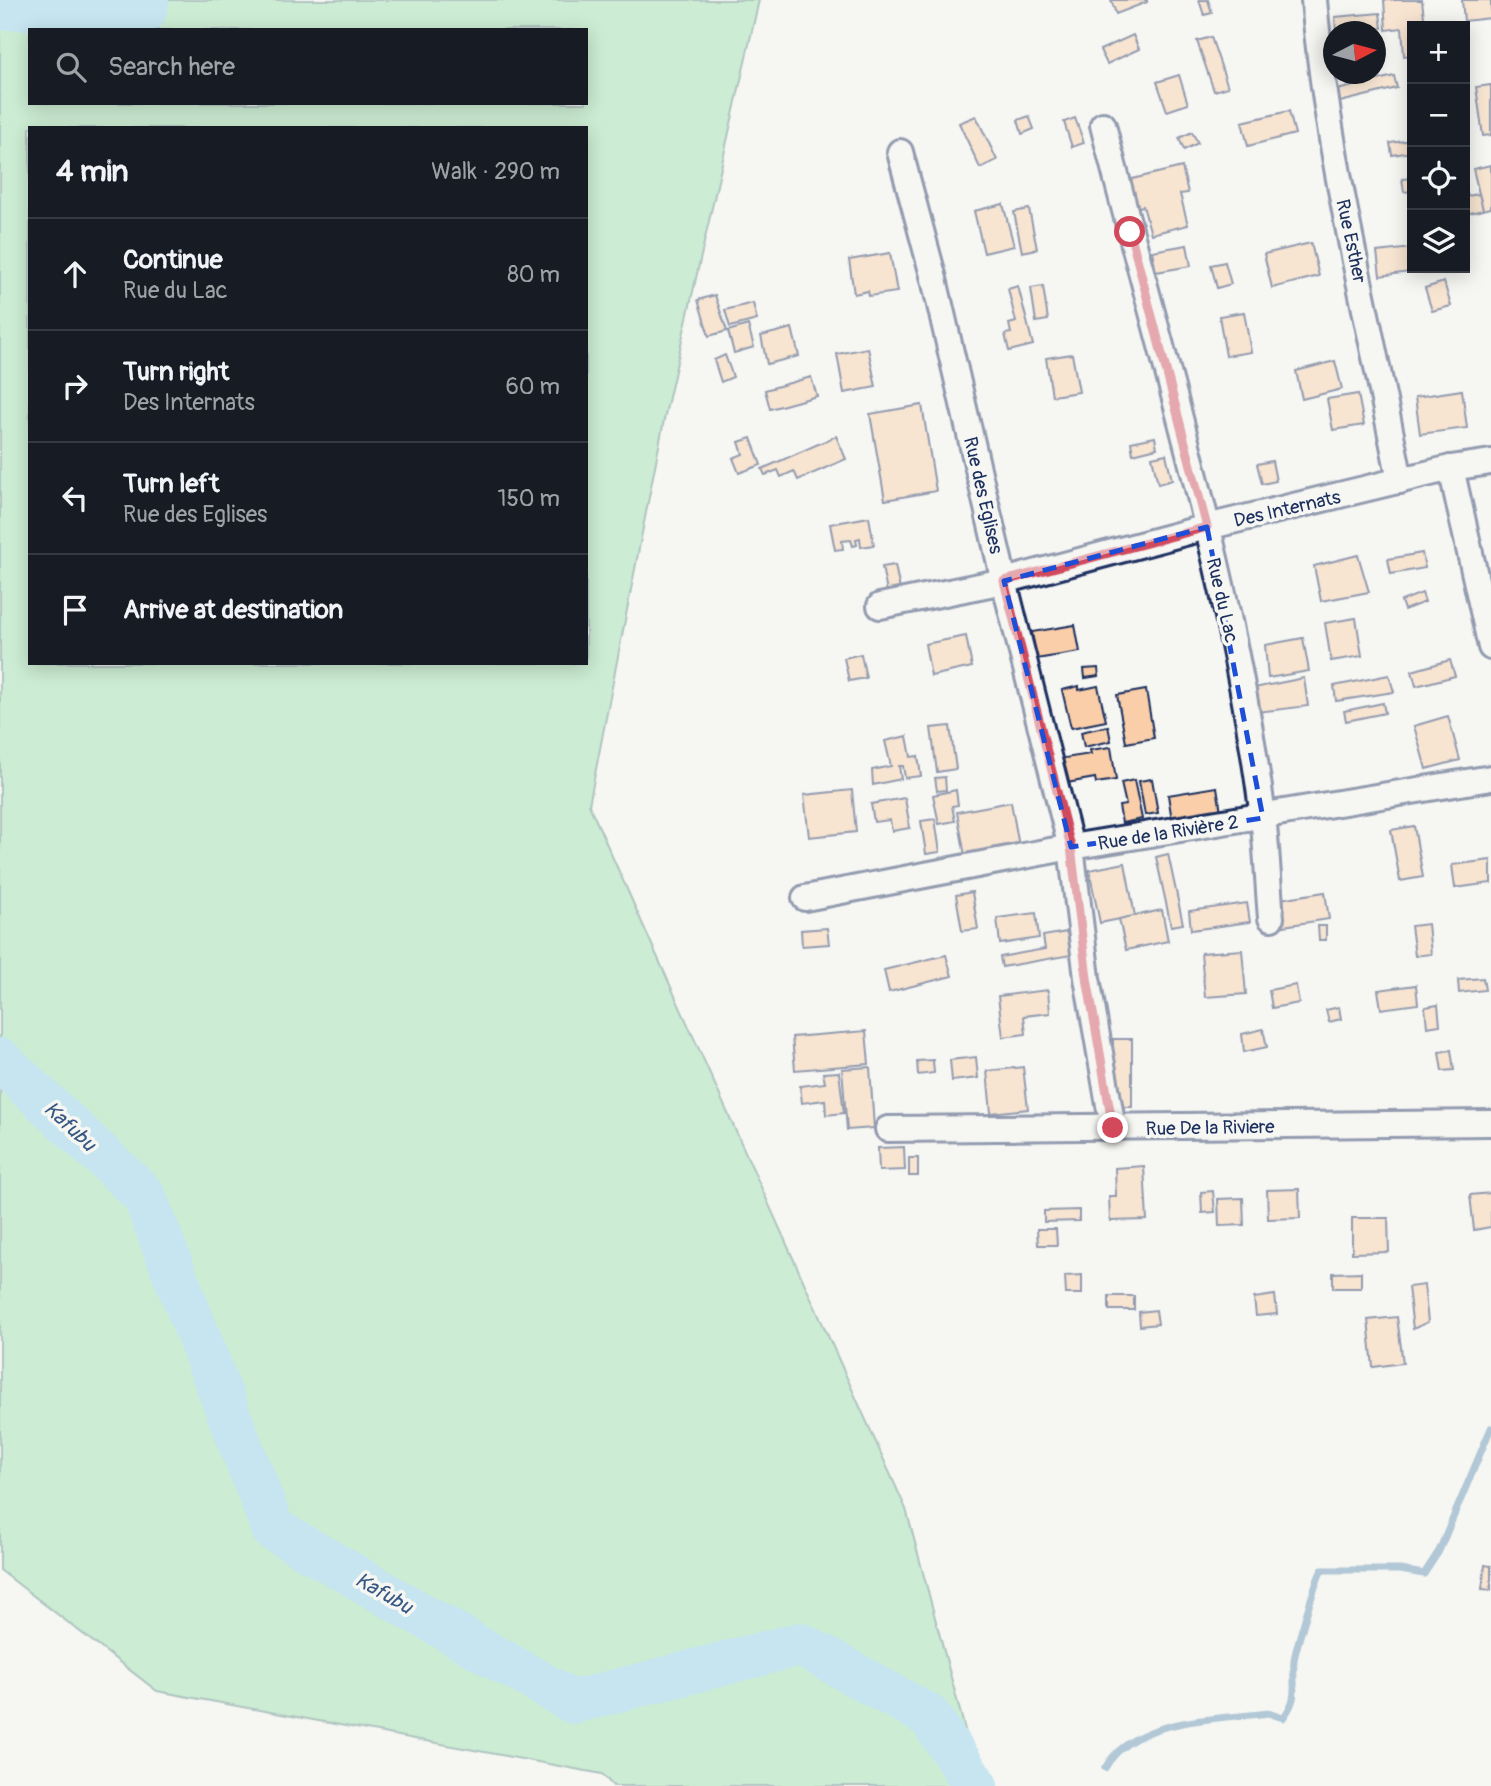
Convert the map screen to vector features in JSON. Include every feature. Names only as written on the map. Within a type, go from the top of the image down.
[{"type":"street","name":"Rue Esther","points":[[1314,0],[1319,55],[1348,231],[1374,341],[1400,481]]},
{"type":"street","name":"Rue du Lac","points":[[1103,125],[1207,527],[1234,648],[1263,818],[1271,918]]},
{"type":"street","name":"Rue des Eglises","points":[[900,152],[934,279],[1004,581],[1071,847],[1087,978],[1113,1128]]},
{"type":"street","name":"Des Internats","points":[[880,606],[1004,581],[1207,527],[1451,468],[1491,462]]},
{"type":"street","points":[[1451,468],[1491,647]]},
{"type":"street","name":"Rue de la Rivière 2","points":[[805,898],[1071,847],[1263,818],[1491,778]]},
{"type":"street","name":"Rue De la Riviere","points":[[888,1129],[1491,1123]]},
{"type":"highlighted area","points":[[1207,527],[1263,818],[1071,847],[1004,581]]},
{"type":"green space","points":[[0,0],[759,0],[665,415],[589,805],[906,1509],[972,1756],[989,1786],[613,1786],[602,1774],[157,1691],[0,1570]]},
{"type":"building","points":[[1111,0],[1147,0],[1147,2],[1116,14]]},
{"type":"building","points":[[1199,0],[1208,0],[1212,13],[1204,15]]},
{"type":"building","points":[[1384,0],[1422,0],[1424,21],[1407,21],[1407,56],[1404,56],[1402,28],[1386,30]]},
{"type":"building","points":[[1462,0],[1491,0],[1491,18],[1464,21]]},
{"type":"building","points":[[1380,13],[1381,21],[1335,21],[1335,17]]},
{"type":"building","points":[[1133,35],[1139,49],[1107,64],[1100,50]]},
{"type":"building","points":[[1211,37],[1228,87],[1214,91],[1197,41]]},
{"type":"building","points":[[1179,75],[1188,104],[1167,111],[1157,82]]},
{"type":"building","points":[[1394,76],[1397,88],[1332,104],[1329,92],[1362,84],[1386,84],[1386,78]]},
{"type":"building","points":[[1491,85],[1491,135],[1483,136],[1476,87]]},
{"type":"building","points":[[1289,111],[1295,134],[1248,146],[1242,122]]},
{"type":"building","points":[[976,116],[997,160],[980,168],[959,123]]},
{"type":"building","points":[[1029,116],[1034,129],[1022,134],[1018,120]]},
{"type":"building","points":[[1075,118],[1084,143],[1072,147],[1064,122]]},
{"type":"building","points":[[1192,132],[1198,143],[1184,150],[1179,138]]},
{"type":"building","points":[[1407,141],[1407,153],[1392,155],[1390,143]]},
{"type":"building","points":[[1491,165],[1491,208],[1483,210],[1473,169]]},
{"type":"building","points":[[1182,167],[1188,193],[1180,194],[1188,225],[1151,234],[1143,206],[1135,208],[1128,180]]},
{"type":"building","points":[[1407,178],[1407,192],[1404,192],[1402,179]]},
{"type":"building","points":[[1479,194],[1483,210],[1470,213],[1470,196]]},
{"type":"building","points":[[1003,204],[1014,246],[984,253],[974,211]]},
{"type":"building","points":[[1029,209],[1037,249],[1022,252],[1014,212]]},
{"type":"building","points":[[1311,243],[1319,276],[1272,288],[1264,254]]},
{"type":"building","points":[[1187,245],[1191,266],[1156,272],[1152,251]]},
{"type":"building","points":[[1407,249],[1407,272],[1380,276],[1377,252]]},
{"type":"building","points":[[890,253],[897,292],[869,296],[868,291],[854,294],[849,260]]},
{"type":"building","points":[[1225,262],[1231,284],[1217,288],[1211,265]]},
{"type":"building","points":[[1444,282],[1451,306],[1432,311],[1425,288]]},
{"type":"building","points":[[1018,286],[1033,345],[1009,351],[1005,334],[1011,333],[1009,324],[1016,322],[1008,289]]},
{"type":"building","points":[[1043,286],[1048,320],[1036,322],[1031,288]]},
{"type":"building","points":[[715,295],[727,331],[709,336],[698,300]]},
{"type":"building","points":[[753,303],[757,320],[730,327],[725,310]]},
{"type":"building","points":[[1244,312],[1251,352],[1226,356],[1219,316]]},
{"type":"building","points":[[748,325],[754,347],[734,353],[728,331]]},
{"type":"building","points":[[792,328],[799,356],[767,364],[761,336]]},
{"type":"building","points":[[868,348],[876,387],[844,393],[837,354]]},
{"type":"building","points":[[1072,354],[1079,392],[1052,396],[1046,358]]},
{"type":"building","points":[[725,355],[733,377],[721,382],[714,360]]},
{"type":"building","points":[[1335,361],[1342,389],[1302,399],[1296,371]]},
{"type":"building","points":[[811,377],[817,396],[770,409],[765,390]]},
{"type":"building","points":[[1462,390],[1467,428],[1420,434],[1415,397]]},
{"type":"building","points":[[1358,394],[1364,425],[1333,430],[1327,399]]},
{"type":"building","points":[[922,405],[936,491],[885,500],[870,414]]},
{"type":"building","points":[[836,436],[846,459],[798,480],[794,471],[781,477],[778,470],[765,475],[762,469]]},
{"type":"building","points":[[1155,437],[1157,448],[1133,454],[1131,442]]},
{"type":"building","points":[[751,438],[761,465],[739,473],[733,458],[743,454],[739,442]]},
{"type":"building","points":[[1166,454],[1172,480],[1158,484],[1152,457]]},
{"type":"building","points":[[1272,461],[1276,481],[1262,484],[1257,464]]},
{"type":"building","points":[[869,517],[874,545],[861,547],[860,538],[856,539],[857,545],[853,546],[851,540],[842,541],[843,549],[835,550],[830,524]]},
{"type":"building","points":[[1422,553],[1425,568],[1391,574],[1388,559]]},
{"type":"building","points":[[1358,555],[1369,592],[1321,601],[1314,566]]},
{"type":"building","points":[[895,565],[901,595],[888,597],[882,567]]},
{"type":"building","points":[[1422,593],[1425,602],[1404,610],[1401,601]]},
{"type":"building","points":[[1356,618],[1362,656],[1331,661],[1325,623]]},
{"type":"building","points":[[1075,625],[1080,652],[1036,659],[1032,632]]},
{"type":"building","points":[[966,636],[972,667],[931,676],[925,644]]},
{"type":"building","points":[[1303,638],[1309,671],[1268,678],[1265,645]]},
{"type":"building","points":[[861,654],[866,678],[849,681],[844,658]]},
{"type":"building","points":[[1450,660],[1455,676],[1416,686],[1412,671]]},
{"type":"building","points":[[1098,668],[1099,676],[1085,678],[1084,669]]},
{"type":"building","points":[[1389,675],[1394,692],[1336,701],[1334,686]]},
{"type":"building","points":[[1304,678],[1308,706],[1258,712],[1254,688]]},
{"type":"building","points":[[1079,686],[1079,690],[1098,686],[1106,721],[1071,728],[1062,690]]},
{"type":"building","points":[[1146,690],[1154,738],[1126,743],[1117,695]]},
{"type":"building","points":[[1383,703],[1385,713],[1346,721],[1344,711]]},
{"type":"building","points":[[1448,716],[1460,760],[1426,769],[1414,726]]},
{"type":"building","points":[[950,726],[956,769],[937,772],[931,728]]},
{"type":"building","points":[[1108,726],[1111,741],[1084,747],[1081,732]]},
{"type":"building","points":[[907,736],[911,757],[918,756],[921,776],[905,778],[903,766],[899,766],[901,779],[873,785],[872,770],[891,766],[885,741]]},
{"type":"building","points":[[1111,747],[1116,780],[1096,783],[1095,778],[1061,784],[1058,759],[1091,754],[1090,750]]},
{"type":"building","points":[[945,777],[946,790],[937,791],[935,778]]},
{"type":"building","points":[[1152,779],[1158,813],[1145,815],[1139,781]]},
{"type":"building","points":[[1134,780],[1142,819],[1122,823],[1119,806],[1126,805],[1121,783]]},
{"type":"building","points":[[1217,787],[1221,812],[1172,820],[1168,795]]},
{"type":"building","points":[[852,790],[856,832],[809,837],[804,795]]},
{"type":"building","points":[[956,790],[958,805],[952,806],[955,821],[939,824],[933,795]]},
{"type":"building","points":[[905,798],[910,828],[892,831],[890,820],[874,822],[871,804]]},
{"type":"building","points":[[1011,802],[1019,846],[965,856],[957,812]]},
{"type":"building","points":[[935,819],[940,852],[926,854],[921,821]]},
{"type":"building","points":[[1414,826],[1423,877],[1400,881],[1391,830]]},
{"type":"building","points":[[1168,854],[1183,924],[1171,926],[1156,857]]},
{"type":"building","points":[[1491,860],[1491,883],[1455,888],[1452,865]]},
{"type":"building","points":[[1125,863],[1135,916],[1100,923],[1089,870]]},
{"type":"building","points":[[972,892],[978,929],[962,931],[956,895]]},
{"type":"building","points":[[1325,892],[1329,919],[1277,927],[1273,900]]},
{"type":"building","points":[[1247,903],[1250,922],[1191,930],[1189,911]]},
{"type":"building","points":[[1162,910],[1168,941],[1126,950],[1119,919]]},
{"type":"building","points":[[1036,913],[1039,938],[1000,944],[997,918]]},
{"type":"building","points":[[1428,924],[1431,954],[1415,956],[1411,926]]},
{"type":"building","points":[[1318,926],[1326,926],[1326,940],[1319,940]]},
{"type":"building","points":[[827,928],[829,944],[802,946],[801,930]]},
{"type":"building","points":[[1067,932],[1071,955],[1002,967],[1000,957],[1045,949],[1043,936]]},
{"type":"building","points":[[1242,950],[1246,994],[1205,997],[1201,953]]},
{"type":"building","points":[[946,955],[952,976],[889,992],[884,970]]},
{"type":"building","points":[[1483,978],[1485,990],[1459,993],[1458,980]]},
{"type":"building","points":[[1296,985],[1299,1003],[1272,1008],[1269,990]]},
{"type":"building","points":[[1416,985],[1418,1004],[1381,1009],[1378,990]]},
{"type":"building","points":[[1048,990],[1050,1013],[1024,1016],[1026,1034],[1003,1037],[998,996]]},
{"type":"building","points":[[1438,1005],[1440,1025],[1427,1027],[1425,1007]]},
{"type":"building","points":[[1339,1007],[1341,1019],[1329,1022],[1326,1010]]},
{"type":"building","points":[[1263,1029],[1267,1047],[1244,1052],[1242,1034]]},
{"type":"building","points":[[866,1031],[869,1064],[795,1070],[792,1037]]},
{"type":"building","points":[[1113,1039],[1132,1039],[1132,1107],[1113,1107]]},
{"type":"building","points":[[1451,1050],[1454,1070],[1442,1071],[1439,1052]]},
{"type":"building","points":[[976,1057],[978,1078],[952,1081],[950,1060]]},
{"type":"building","points":[[933,1060],[934,1073],[918,1075],[917,1061]]},
{"type":"building","points":[[870,1067],[874,1128],[847,1130],[842,1069]]},
{"type":"building","points":[[1023,1067],[1028,1109],[991,1113],[987,1071]]},
{"type":"building","points":[[839,1072],[844,1113],[826,1115],[825,1100],[802,1103],[800,1086],[825,1083],[823,1073]]},
{"type":"building","points":[[904,1147],[905,1170],[879,1171],[878,1148]]},
{"type":"building","points":[[909,1158],[918,1158],[918,1176],[909,1176]]},
{"type":"building","points":[[1144,1166],[1147,1220],[1110,1221],[1109,1196],[1116,1196],[1115,1168]]},
{"type":"building","points":[[1299,1189],[1300,1218],[1268,1219],[1267,1190]]},
{"type":"building","points":[[1213,1191],[1215,1212],[1202,1213],[1201,1192]]},
{"type":"building","points":[[1491,1193],[1491,1227],[1474,1230],[1470,1195]]},
{"type":"building","points":[[1243,1198],[1244,1225],[1219,1226],[1218,1199]]},
{"type":"building","points":[[1079,1210],[1079,1221],[1044,1222],[1044,1211]]},
{"type":"building","points":[[1352,1218],[1388,1218],[1389,1252],[1352,1253]]},
{"type":"building","points":[[1037,1229],[1056,1229],[1057,1245],[1038,1245]]},
{"type":"building","points":[[1361,1272],[1361,1288],[1333,1288],[1333,1273]]},
{"type":"building","points":[[1082,1275],[1082,1294],[1066,1294],[1065,1276]]},
{"type":"building","points":[[1424,1285],[1428,1322],[1413,1329],[1408,1287]]},
{"type":"building","points":[[1275,1295],[1277,1314],[1256,1316],[1254,1298]]},
{"type":"building","points":[[1109,1296],[1134,1296],[1134,1310],[1109,1310]]},
{"type":"building","points":[[1156,1310],[1158,1324],[1140,1326],[1139,1312]]},
{"type":"building","points":[[1397,1317],[1403,1363],[1373,1367],[1368,1320]]},
{"type":"building","points":[[1485,1565],[1491,1566],[1491,1590],[1482,1589]]},
{"type":"waterway","name":"Kafubu","points":[[0,8],[145,11],[147,0]]},
{"type":"waterway","name":"Kafubu","points":[[0,1060],[144,1195],[273,1529],[573,1702],[800,1644],[929,1716],[976,1786]]},
{"type":"waterway","points":[[1105,1768],[1118,1751],[1155,1730],[1201,1720],[1268,1713],[1283,1718],[1292,1703],[1294,1660],[1322,1570],[1400,1570],[1424,1574],[1439,1551],[1491,1428]]},
{"type":"route","points":[[1113,1128],[1087,978],[1071,847],[1004,581],[1207,527],[1130,232]]}]
